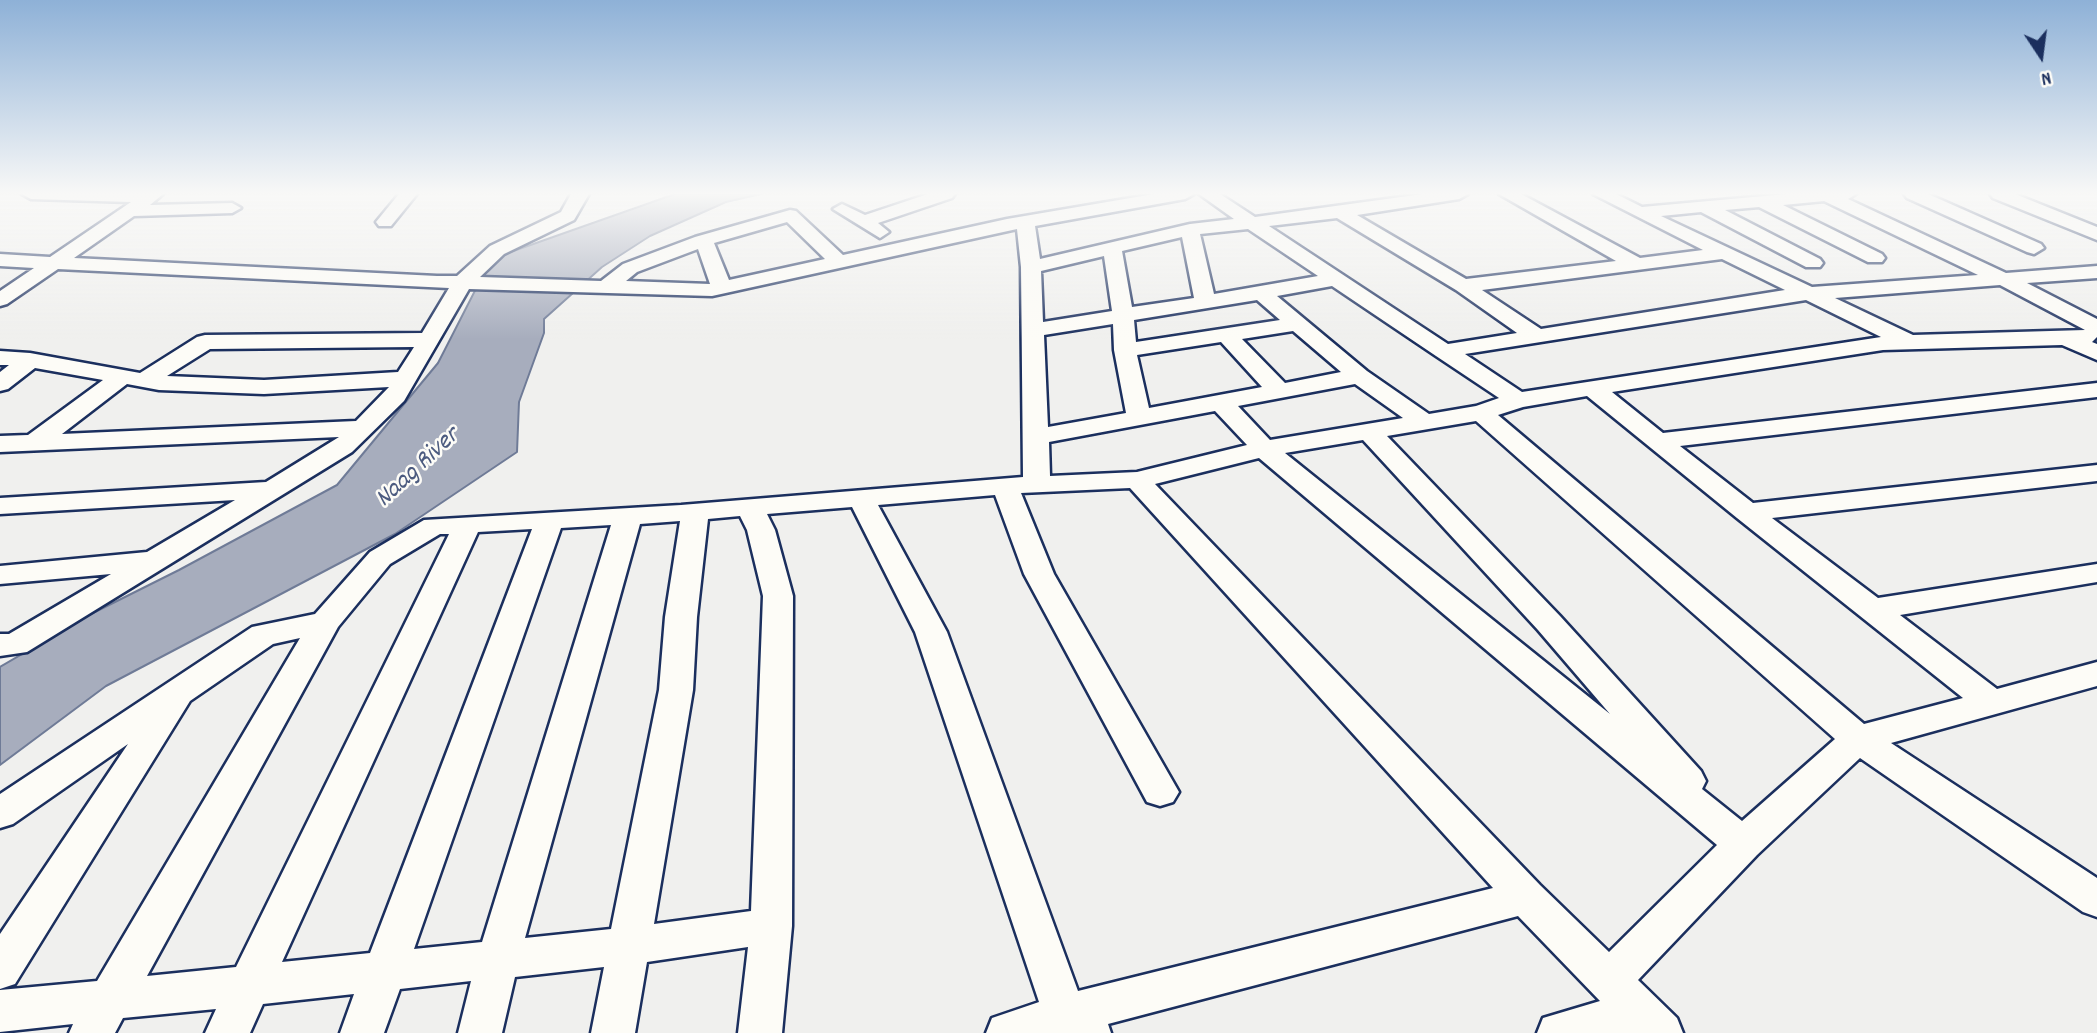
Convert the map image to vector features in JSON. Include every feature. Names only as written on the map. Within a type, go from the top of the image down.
[{"type":"street","points":[[0,300],[85,242]]},
{"type":"street","points":[[0,645],[16,644],[344,447],[396,396],[463,282],[497,250],[513,242]]},
{"type":"street","points":[[819,242],[839,262]]},
{"type":"street","points":[[893,242],[901,248]]},
{"type":"street","points":[[0,260],[463,282],[712,290],[929,242]]},
{"type":"street","points":[[1028,242],[1031,267],[1037,437],[1021,485],[1039,574],[1160,792]]},
{"type":"street","points":[[1031,267],[1134,242]]},
{"type":"street","points":[[1193,242],[1205,302]]},
{"type":"street","points":[[1280,242],[1518,400]]},
{"type":"street","points":[[1390,242],[1463,286],[1537,336]]},
{"type":"street","points":[[1597,242],[1637,264]]},
{"type":"street","points":[[1701,242],[1910,342]]},
{"type":"street","points":[[1773,242],[1813,263]]},
{"type":"street","points":[[1843,242],[1875,258]]},
{"type":"street","points":[[1925,242],[2097,328]]},
{"type":"street","points":[[2021,242],[2034,248]]},
{"type":"street","points":[[602,287],[630,268],[705,243],[722,288]]},
{"type":"street","points":[[1112,247],[1123,316],[1125,350],[1139,417]]},
{"type":"street","points":[[1463,286],[1724,253]]},
{"type":"street","points":[[1444,351],[1810,294],[2097,272]]},
{"type":"street","points":[[1032,330],[1336,279]]},
{"type":"street","points":[[1261,293],[1359,376],[1424,422]]},
{"type":"street","points":[[1125,350],[1298,324]]},
{"type":"street","points":[[1226,335],[1279,391]]},
{"type":"street","points":[[100,1016],[325,622],[380,558],[434,526],[695,512],[1021,485],[1137,480],[1264,449],[1481,413],[1518,400],[1816,352],[1882,343],[2097,337]]},
{"type":"street","points":[[2066,338],[2097,353]]},
{"type":"street","points":[[35,442],[132,379],[205,342],[429,340]]},
{"type":"street","points":[[0,358],[30,360],[132,379],[264,387],[406,379]]},
{"type":"street","points":[[0,384],[30,360]]},
{"type":"street","points":[[1037,437],[1359,376]]},
{"type":"street","points":[[1591,388],[1991,702]]},
{"type":"street","points":[[1660,441],[2097,390]]},
{"type":"street","points":[[1220,402],[1264,449],[1743,844]]},
{"type":"street","points":[[1481,413],[1857,739],[2097,900]]},
{"type":"street","points":[[0,444],[363,428]]},
{"type":"street","points":[[1368,431],[1549,623],[1743,844]]},
{"type":"street","points":[[1747,512],[2097,473]]},
{"type":"street","points":[[1137,480],[1526,897],[1651,1022]]},
{"type":"street","points":[[0,506],[271,490]]},
{"type":"street","points":[[861,498],[931,632],[1077,1024]]},
{"type":"street","points":[[749,507],[761,530],[778,596],[771,926],[760,1033]]},
{"type":"street","points":[[613,1033],[676,690],[681,617],[695,512]]},
{"type":"street","points":[[480,1033],[498,960],[628,515]]},
{"type":"street","points":[[362,1033],[550,519]]},
{"type":"street","points":[[227,1033],[468,524]]},
{"type":"street","points":[[0,575],[153,560]]},
{"type":"street","points":[[1873,609],[2097,573]]},
{"type":"street","points":[[0,813],[263,635],[325,622]]},
{"type":"street","points":[[1610,980],[1743,844],[1857,739],[2097,674]]},
{"type":"street","points":[[0,970],[181,691]]},
{"type":"street","points":[[1009,1033],[1077,1024],[1526,897]]},
{"type":"street","points":[[0,1012],[100,1016],[247,986],[629,946],[771,926]]},
{"type":"street","points":[[1559,1033],[1651,1022]]},
{"type":"water","name":"Naag River","points":[[538,242],[640,242],[602,267],[544,319],[544,333],[519,402],[517,452],[395,534],[106,686],[0,765],[0,667],[89,615],[337,485],[438,363],[483,275],[502,255]]}]
